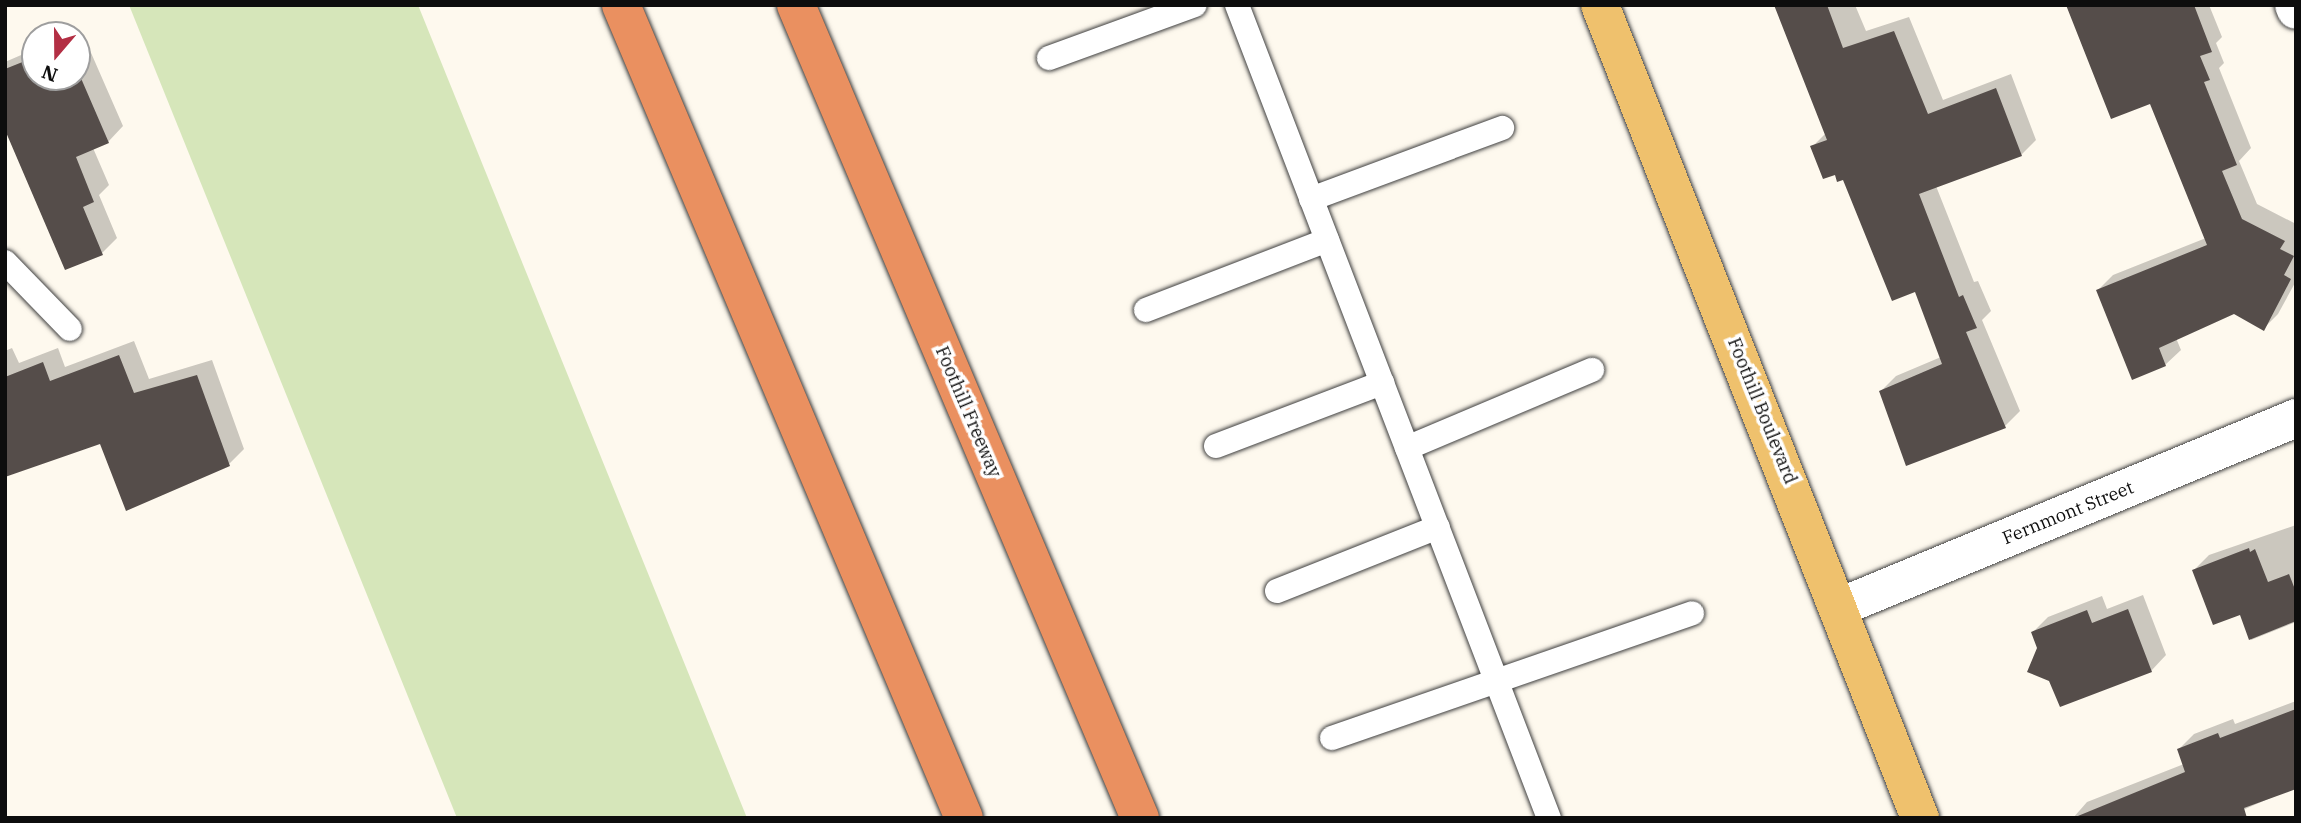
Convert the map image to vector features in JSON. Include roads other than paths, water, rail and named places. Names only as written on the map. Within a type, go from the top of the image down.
[{"type":"highway","points":[[621,5],[964,818]]},
{"type":"highway","name":"Foothill Freeway","points":[[796,5],[1140,818]]},
{"type":"main road","name":"Foothill Boulevard","points":[[1600,5],[1840,607],[1920,818]]},
{"type":"street","name":"Fernmont Street","points":[[1840,607],[2296,418]]},
{"type":"lane","points":[[1049,58],[1195,5]]},
{"type":"lane","points":[[1237,5],[1549,818]]},
{"type":"lane","points":[[1311,199],[1502,128]]},
{"type":"lane","points":[[1146,310],[1327,240]]},
{"type":"lane","points":[[5,262],[70,329]]},
{"type":"lane","points":[[1407,448],[1592,370]]},
{"type":"lane","points":[[1216,446],[1382,383]]},
{"type":"lane","points":[[1277,591],[1438,527]]},
{"type":"lane","points":[[1332,738],[1692,613]]}]
